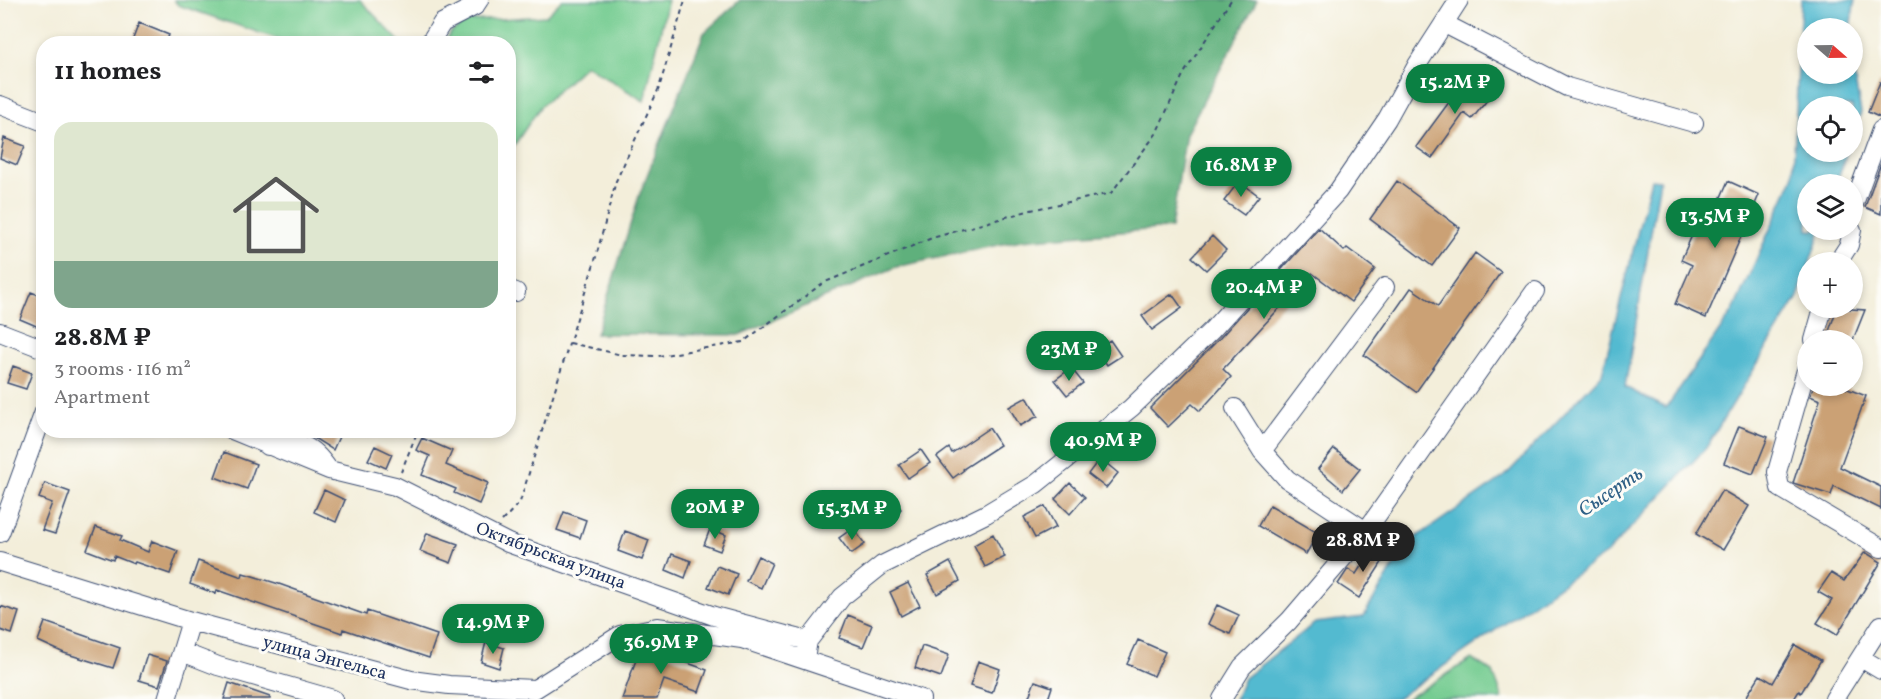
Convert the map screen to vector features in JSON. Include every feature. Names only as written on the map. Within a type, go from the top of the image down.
[{"type":"street","points":[[434,36],[442,23],[475,6],[479,0]]},
{"type":"street","points":[[806,650],[842,597],[882,565],[986,514],[1036,484],[1131,408],[1212,330],[1338,191],[1387,119],[1417,65],[1459,0]]},
{"type":"street","points":[[1445,24],[1567,87],[1694,123]]},
{"type":"street","points":[[0,105],[36,119]]},
{"type":"street","points":[[1863,179],[1881,130]]},
{"type":"street","points":[[1262,452],[1385,287]]},
{"type":"street","points":[[1222,699],[1242,667],[1289,621],[1366,531],[1535,291]]},
{"type":"street","points":[[0,332],[36,346]]},
{"type":"street","points":[[1799,396],[1777,472],[1780,488],[1881,548]]},
{"type":"street","points":[[1234,408],[1262,452],[1287,479],[1366,531]]},
{"type":"street","points":[[0,533],[36,434]]},
{"type":"street","name":"Октябрьская улица","points":[[250,438],[329,470],[395,486],[508,543],[806,650]]},
{"type":"street","name":"улица Энгельса","points":[[0,561],[191,621],[411,680],[537,694],[620,635],[657,627],[806,650],[921,699]]},
{"type":"street","points":[[701,632],[714,616]]},
{"type":"street","points":[[167,699],[191,621]]},
{"type":"street","points":[[1834,699],[1881,625]]},
{"type":"street","points":[[182,652],[218,666],[333,699]]},
{"type":"street","points":[[1861,658],[1881,670]]},
{"type":"path","points":[[508,543],[500,523],[520,502],[570,343],[616,181],[659,88],[685,0]]},
{"type":"path","points":[[570,343],[622,355],[658,356],[742,342],[823,283],[932,238],[1031,210],[1111,193],[1156,134],[1183,75],[1231,0]]},
{"type":"path","points":[[395,486],[415,438]]},
{"type":"green space","points":[[174,0],[360,0],[394,36],[269,36],[178,5]]},
{"type":"green space","points":[[562,0],[668,0],[644,101],[586,65],[540,107],[516,143],[516,36],[448,36],[468,21],[546,16]]},
{"type":"green space","points":[[740,0],[1257,0],[1186,134],[1171,228],[1021,240],[896,267],[739,335],[596,334],[640,193],[704,33]]},
{"type":"green space","points":[[1472,659],[1493,672],[1503,699],[1406,699]]},
{"type":"water","points":[[1801,0],[1855,0],[1852,18],[1800,18]]},
{"type":"water","name":"Сысерть","points":[[1797,84],[1856,84],[1858,96],[1797,96],[1797,162],[1844,162],[1839,174],[1797,174],[1797,240],[1818,240],[1813,252],[1797,252],[1797,299],[1706,448],[1607,553],[1396,699],[1235,699],[1244,678],[1315,623],[1363,617],[1408,543],[1505,476],[1602,374],[1651,179],[1660,180],[1625,387],[1666,408],[1733,311],[1793,178]]},
{"type":"building","points":[[139,23],[169,35],[169,36],[134,36]]},
{"type":"building","points":[[1469,75],[1492,94],[1472,119],[1464,113],[1432,158],[1416,147]]},
{"type":"building","points":[[1881,82],[1881,118],[1868,112]]},
{"type":"building","points":[[4,138],[25,146],[17,165],[0,158]]},
{"type":"building","points":[[1881,163],[1881,214],[1865,207]]},
{"type":"building","points":[[1239,181],[1259,196],[1244,215],[1224,201]]},
{"type":"building","points":[[1397,181],[1460,228],[1432,266],[1370,219]]},
{"type":"building","points":[[1728,181],[1759,195],[1706,318],[1675,304],[1692,265],[1681,260],[1698,222],[1708,227]]},
{"type":"building","points":[[1319,228],[1344,251],[1347,248],[1375,269],[1351,302],[1312,273],[1223,369],[1231,377],[1200,411],[1192,404],[1168,427],[1150,408],[1220,338]]},
{"type":"building","points":[[1212,236],[1226,250],[1206,270],[1192,257]]},
{"type":"building","points":[[1475,253],[1501,272],[1416,392],[1364,355],[1411,288],[1438,306]]},
{"type":"building","points":[[31,292],[36,294],[36,326],[20,319]]},
{"type":"building","points":[[1172,294],[1182,308],[1152,330],[1142,316]]},
{"type":"building","points":[[1834,318],[1862,318],[1857,330],[1829,330]]},
{"type":"building","points":[[1110,340],[1121,356],[1107,365],[1096,349]]},
{"type":"building","points":[[13,366],[32,373],[26,389],[7,383]]},
{"type":"building","points":[[1071,368],[1083,383],[1067,395],[1055,380]]},
{"type":"building","points":[[1810,396],[1866,396],[1840,467],[1881,487],[1881,509],[1834,486],[1831,495],[1793,483],[1820,400]]},
{"type":"building","points":[[1027,397],[1038,416],[1020,426],[1009,407]]},
{"type":"building","points":[[1739,426],[1768,437],[1753,474],[1724,463]]},
{"type":"building","points":[[989,428],[1000,445],[953,478],[937,457],[949,448],[952,453]]},
{"type":"building","points":[[1129,428],[1145,444],[1131,458],[1115,442]]},
{"type":"building","points":[[314,438],[338,438],[333,450]]},
{"type":"building","points":[[422,438],[452,451],[446,465],[488,483],[479,504],[454,493],[456,489],[422,475],[430,456],[416,450]]},
{"type":"building","points":[[375,446],[392,454],[386,468],[368,460]]},
{"type":"building","points":[[1334,449],[1360,469],[1343,490],[1318,469]]},
{"type":"building","points":[[921,450],[930,463],[908,478],[899,465]]},
{"type":"building","points":[[224,452],[256,464],[247,489],[215,477]]},
{"type":"building","points":[[1100,458],[1118,473],[1106,488],[1088,474]]},
{"type":"building","points":[[45,483],[70,492],[55,534],[42,530],[52,503],[39,498]]},
{"type":"building","points":[[1070,483],[1085,497],[1070,514],[1055,499]]},
{"type":"building","points":[[324,490],[345,500],[336,522],[314,512]]},
{"type":"building","points":[[1722,490],[1749,506],[1723,550],[1696,534]]},
{"type":"building","points":[[893,498],[901,509],[883,523],[875,512]]},
{"type":"building","points":[[1270,505],[1318,533],[1306,554],[1258,526]]},
{"type":"building","points":[[1045,506],[1056,527],[1035,538],[1024,517]]},
{"type":"building","points":[[564,512],[586,520],[580,538],[557,530]]},
{"type":"building","points":[[96,527],[122,536],[120,540],[148,552],[152,541],[178,551],[170,574],[114,556],[113,560],[87,550]]},
{"type":"building","points":[[853,528],[865,544],[851,554],[839,538]]},
{"type":"building","points":[[710,529],[726,535],[720,551],[704,545]]},
{"type":"building","points":[[625,531],[649,540],[642,560],[618,551]]},
{"type":"building","points":[[427,533],[458,544],[451,563],[420,551]]},
{"type":"building","points":[[993,534],[1005,557],[985,567],[974,545]]},
{"type":"building","points":[[1375,545],[1388,553],[1359,598],[1338,584],[1348,569],[1356,574]]},
{"type":"building","points":[[1865,552],[1881,562],[1837,635],[1817,623],[1832,600],[1818,592],[1831,573],[1844,581]]},
{"type":"building","points":[[672,554],[691,561],[685,578],[666,570]]},
{"type":"building","points":[[758,556],[772,563],[761,588],[746,581]]},
{"type":"building","points":[[198,561],[242,577],[243,573],[366,615],[367,611],[437,635],[429,658],[343,629],[342,633],[217,590],[216,594],[190,584]]},
{"type":"building","points":[[950,562],[960,581],[937,594],[927,575]]},
{"type":"building","points":[[717,566],[737,574],[728,595],[708,587]]},
{"type":"building","points":[[908,583],[920,606],[901,616],[890,592]]},
{"type":"building","points":[[1217,605],[1239,615],[1230,634],[1208,624]]},
{"type":"building","points":[[0,606],[19,612],[12,634],[0,630]]},
{"type":"building","points":[[848,615],[872,625],[863,647],[839,638]]},
{"type":"building","points":[[45,622],[120,648],[113,668],[64,653],[38,641]]},
{"type":"building","points":[[1138,640],[1165,652],[1154,676],[1127,664]]},
{"type":"building","points":[[486,642],[504,648],[499,668],[481,662]]},
{"type":"building","points":[[1795,645],[1821,660],[1801,693],[1799,691],[1794,699],[1745,699],[1760,675],[1773,683]]},
{"type":"building","points":[[641,646],[707,670],[699,692],[664,680],[657,699],[622,699]]},
{"type":"building","points":[[922,646],[949,655],[941,677],[915,668]]},
{"type":"building","points":[[147,655],[167,661],[159,686],[139,680]]},
{"type":"building","points":[[978,661],[1000,669],[992,693],[970,686]]},
{"type":"building","points":[[1035,681],[1052,687],[1048,699],[1028,699]]},
{"type":"building","points":[[229,683],[270,697],[270,699],[224,699]]}]
